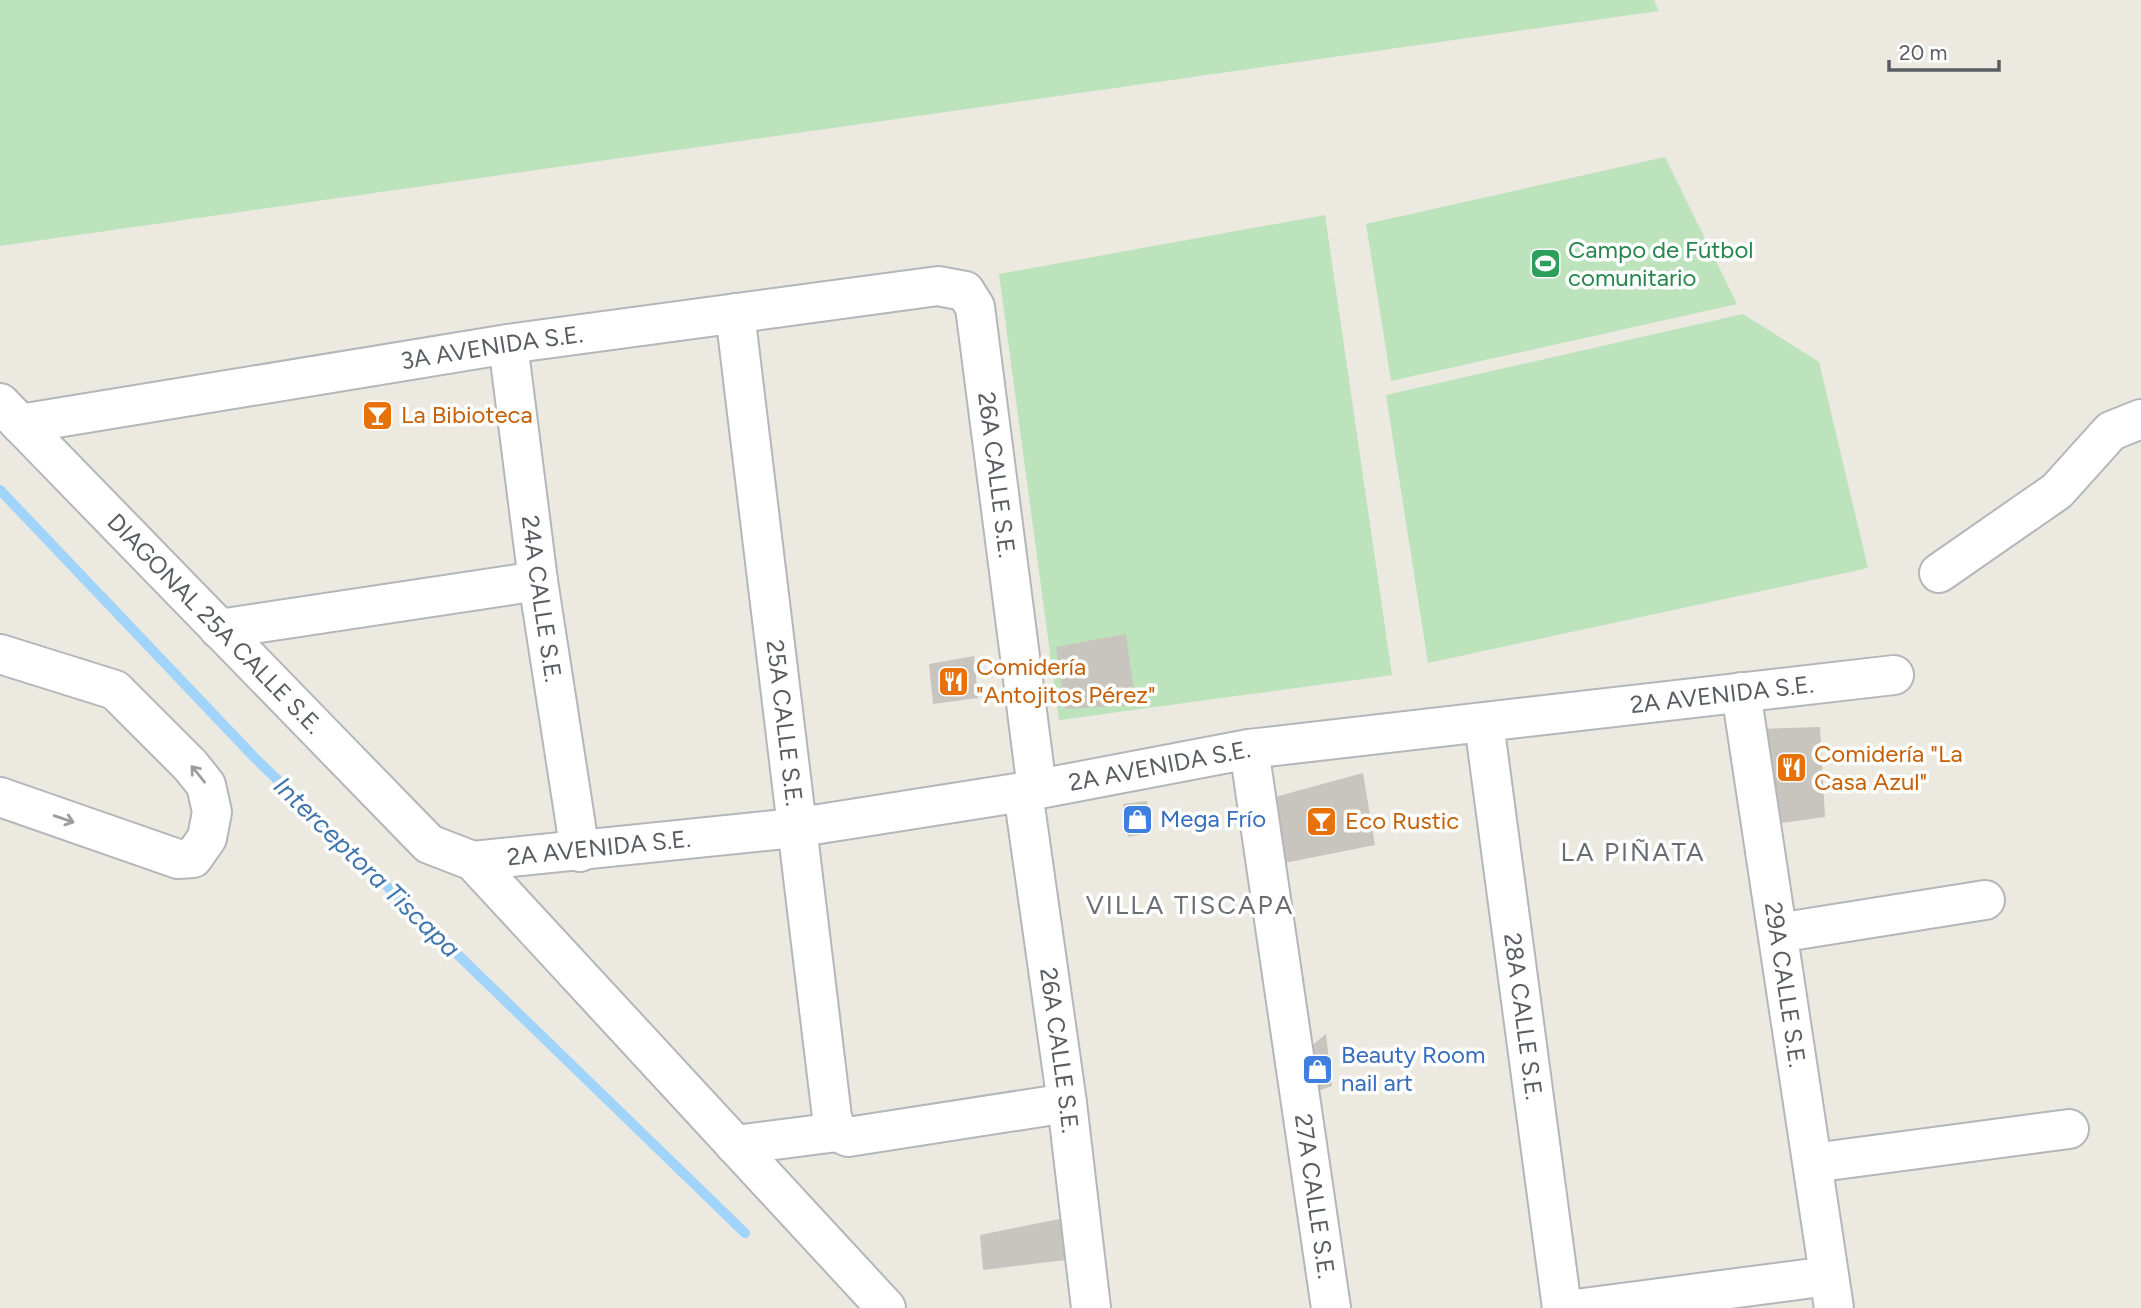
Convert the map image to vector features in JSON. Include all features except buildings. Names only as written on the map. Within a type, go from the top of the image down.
[{"type":"street","name":"3A AVENIDA S.E.","points":[[10,414],[938,286],[965,290]]},
{"type":"street","name":"26A CALLE S.E.","points":[[965,290],[975,307],[1090,1308]]},
{"type":"street","name":"25A CALLE S.E.","points":[[735,313],[794,828],[832,1116],[837,1132]]},
{"type":"street","name":"24A CALLE S.E.","points":[[508,344],[538,581],[580,852]]},
{"type":"street","name":"DIAGONAL 25A CALLE S.E.","points":[[10,414],[429,844]]},
{"type":"street","points":[[1939,573],[2057,491],[2111,431],[2141,419]]},
{"type":"street","points":[[219,629],[538,581]]},
{"type":"street","points":[[0,654],[116,690],[206,785],[212,812],[207,838],[193,858],[178,859],[0,797]]},
{"type":"street","name":"2A AVENIDA S.E.","points":[[429,844],[472,861],[794,828],[1030,790],[1250,749],[1894,675]]},
{"type":"street","name":"29A CALLE S.E.","points":[[1741,692],[1831,1292]]},
{"type":"street","name":"28A CALLE S.E.","points":[[1484,723],[1562,1308]]},
{"type":"street","name":"27A CALLE S.E.","points":[[1250,749],[1331,1308]]},
{"type":"street","points":[[472,861],[886,1308]]},
{"type":"street","points":[[1778,933],[1985,900]]},
{"type":"street","points":[[735,1144],[837,1132],[848,1137],[1066,1103]]},
{"type":"street","points":[[1813,1163],[2068,1129]]},
{"type":"street","points":[[1583,1308],[1831,1292]]},
{"type":"green space","points":[[0,0],[1654,0],[1659,11],[0,246]]},
{"type":"green space","name":"Campo de Fútbol comunitario","points":[[1665,157],[1737,304],[1391,381],[1366,224]]},
{"type":"green space","points":[[1325,215],[1392,675],[1059,720],[999,274]]},
{"type":"green space","points":[[1743,314],[1819,362],[1868,568],[1428,663],[1386,395]]},
{"type":"waterway","name":"Interceptora Tiscapa","points":[[0,490],[255,758],[745,1233]]},
{"type":"place","name":"Campo de Fútbol comunitario","points":[[1545,264]]},
{"type":"place","name":"La Bibioteca","points":[[378,415]]},
{"type":"place","name":"Comidería \"Antojitos Pérez\"","points":[[953,681]]},
{"type":"place","name":"Comidería \"La Casa Azul\"","points":[[1791,768]]},
{"type":"place","name":"Mega Frío","points":[[1137,819]]},
{"type":"place","name":"Eco Rustic","points":[[1322,821]]},
{"type":"place","name":"Beauty Room nail art","points":[[1318,1069]]},
{"type":"district","name":"LA PIÑATA","points":[[1633,852]]},
{"type":"district","name":"VILLA TISCAPA","points":[[1190,905]]}]
